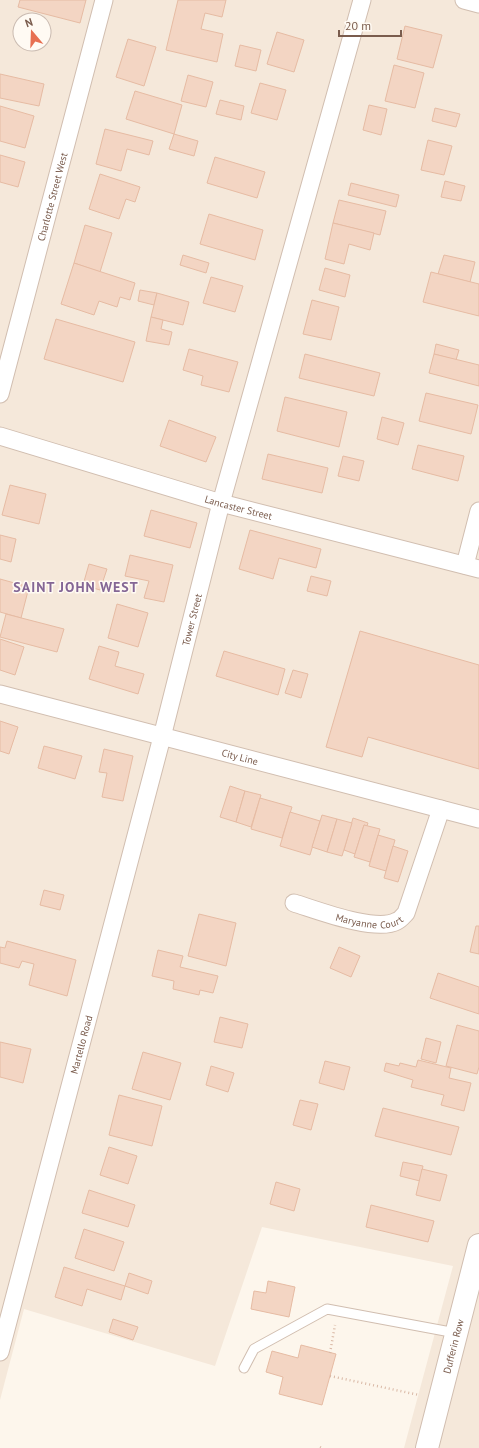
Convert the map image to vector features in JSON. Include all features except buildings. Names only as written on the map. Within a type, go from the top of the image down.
[{"type":"street","name":"Charlotte Street West","points":[[0,394],[104,0]]},
{"type":"street","name":"Tower Street","points":[[162,737],[221,502],[362,0]]},
{"type":"street","points":[[464,0],[479,4]]},
{"type":"street","name":"Lancaster Street","points":[[0,436],[221,502],[472,567]]},
{"type":"street","points":[[472,567],[479,511]]},
{"type":"street","name":"City Line","points":[[0,694],[479,819]]},
{"type":"street","name":"Martello Road","points":[[0,1352],[162,737]]},
{"type":"street","name":"Maryanne Court","points":[[294,903],[367,924],[379,925],[397,922],[406,913],[441,809]]},
{"type":"street","name":"Dufferin Row","points":[[427,1448],[479,1245]]},
{"type":"lane","points":[[244,1368],[254,1349],[326,1309],[456,1333]]},
{"type":"path","points":[[330,1353],[338,1311]]},
{"type":"path","points":[[330,1376],[439,1399]]},
{"type":"shaded area","points":[[0,0],[479,0],[479,1448],[404,1448],[453,1266],[262,1227],[215,1366],[24,1309],[0,1400]]},
{"type":"district","name":"SAINT JOHN WEST","points":[[76,587]]}]
